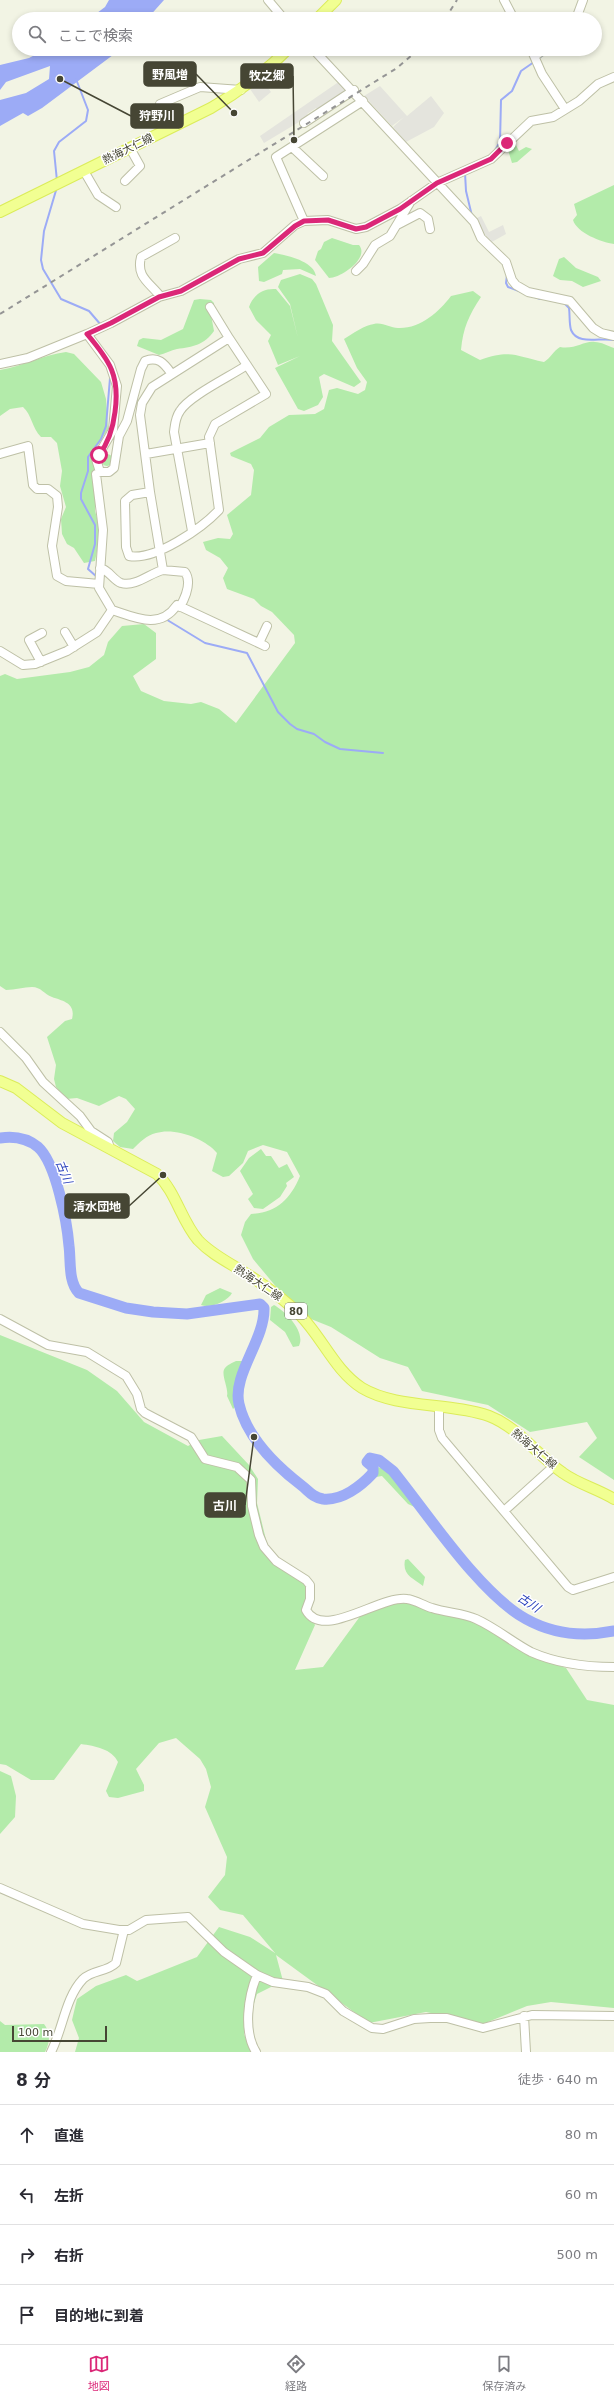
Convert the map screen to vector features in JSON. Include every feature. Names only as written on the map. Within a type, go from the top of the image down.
[{"type":"main road","points":[[324,12],[336,0]]},
{"type":"main road","name":"熱海大仁線","points":[[0,212],[211,108],[241,90],[281,56]]},
{"type":"main road","name":"熱海大仁線","points":[[0,1081],[16,1088],[62,1123],[151,1170],[166,1183],[184,1219],[197,1238],[212,1253],[263,1284],[289,1304],[353,1381],[381,1396],[490,1417],[521,1438],[554,1466],[575,1480],[614,1499]]},
{"type":"street","points":[[268,0],[278,12]]},
{"type":"street","points":[[504,0],[510,12]]},
{"type":"street","points":[[579,12],[583,0]]},
{"type":"street","points":[[320,56],[354,90],[474,222],[484,241],[500,254],[506,262],[512,280],[516,286],[528,292],[570,301],[593,328],[601,333],[614,336]]},
{"type":"street","points":[[535,56],[542,74],[565,109]]},
{"type":"street","points":[[2,364],[28,358],[87,334],[111,323],[160,296],[181,291],[239,259],[263,253],[295,226],[304,221],[328,220],[362,229],[400,209],[437,183],[465,172],[491,159],[530,121],[553,117],[579,101],[598,84],[614,77]]},
{"type":"street","points":[[160,104],[200,87],[241,90]]},
{"type":"street","points":[[304,123],[354,90]]},
{"type":"street","points":[[304,221],[277,161],[278,155],[363,101]]},
{"type":"street","points":[[292,147],[323,176]]},
{"type":"street","points":[[125,181],[140,166],[130,148]]},
{"type":"street","points":[[84,171],[98,195],[116,207]]},
{"type":"street","points":[[356,271],[363,264],[375,245],[390,236],[395,226],[409,208],[411,200]]},
{"type":"street","points":[[395,226],[420,213],[428,219],[430,229]]},
{"type":"street","points":[[160,296],[146,283],[140,271],[141,256],[175,238]]},
{"type":"street","points":[[150,492],[132,495],[125,501],[127,552],[133,556],[174,544],[219,510],[210,443],[211,430],[215,424],[266,394],[210,307]]},
{"type":"street","points":[[87,334],[110,365],[117,386],[113,430],[96,460],[100,472]]},
{"type":"street","points":[[163,570],[161,549],[150,492],[140,415],[142,402],[152,387],[171,373],[229,338]]},
{"type":"street","points":[[171,373],[163,362],[158,360],[150,359],[143,364],[133,404],[119,436],[114,468],[109,472],[100,472],[96,474],[103,530],[99,584],[112,610],[139,619],[156,621],[166,618],[177,605],[262,645],[267,626]]},
{"type":"street","points":[[192,531],[174,425],[180,410],[191,400],[247,365]]},
{"type":"street","points":[[146,454],[210,443]]},
{"type":"street","points":[[0,454],[28,446],[33,485],[37,488],[48,489],[57,496],[58,507],[52,546],[57,576],[66,581],[99,584]]},
{"type":"street","points":[[100,568],[106,570],[118,582],[124,583],[143,579],[163,570],[187,574],[186,594],[180,607]]},
{"type":"street","points":[[0,651],[26,666],[41,662],[74,647],[97,632],[112,610]]},
{"type":"street","points":[[65,632],[74,647]]},
{"type":"street","points":[[41,662],[29,640],[42,633]]},
{"type":"street","points":[[0,1032],[26,1058],[43,1082],[80,1116],[91,1131],[108,1142],[110,1148]]},
{"type":"street","points":[[0,1318],[48,1345],[79,1350],[94,1356],[126,1376],[136,1394],[141,1409],[145,1413],[191,1437],[205,1459],[226,1463],[244,1472],[251,1480],[255,1523],[264,1547],[276,1561],[306,1580],[310,1586],[311,1595],[306,1610],[310,1616],[316,1620],[334,1620],[372,1606],[406,1598],[430,1608],[476,1619],[532,1652],[551,1660],[582,1666],[614,1667]]},
{"type":"street","points":[[439,1406],[439,1430],[442,1438],[571,1589],[614,1577]]},
{"type":"street","points":[[504,1511],[554,1466]]},
{"type":"street","points":[[0,1888],[83,1924],[129,1930],[146,1920],[188,1917],[224,1952],[257,1975],[273,1982],[308,1987],[326,1994],[343,2011],[372,2028],[383,2029],[414,2019],[430,2018],[447,2018],[483,2028],[524,2016],[614,2016]]},
{"type":"street","points":[[51,2052],[78,1985],[92,1973],[109,1968],[116,1963],[124,1930]]},
{"type":"street","points":[[256,2052],[249,2040],[248,2032],[252,1991],[257,1975]]},
{"type":"street","points":[[524,2016],[526,2052]]},
{"type":"green space","points":[[509,145],[516,145],[519,151],[526,147],[532,149],[517,162],[512,163],[508,150]]},
{"type":"green space","points":[[614,185],[614,244],[596,239],[584,233],[575,225],[573,220],[577,215],[574,204]]},
{"type":"green space","points":[[332,238],[353,245],[359,245],[361,256],[358,261],[347,271],[329,278],[315,260],[318,251],[321,249],[324,242]]},
{"type":"green space","points":[[274,253],[292,257],[305,263],[310,266],[316,276],[300,269],[283,270],[282,274],[264,282],[259,281],[258,267]]},
{"type":"green space","points":[[564,257],[576,268],[598,277],[601,281],[583,287],[572,281],[560,280],[553,276],[559,259]]},
{"type":"green space","points":[[300,274],[312,279],[316,284],[333,325],[332,341],[361,382],[354,387],[324,374],[319,377],[323,397],[318,405],[304,411],[298,409],[275,368],[300,356],[278,365],[268,341],[271,335],[256,320],[249,307],[253,299],[259,293],[276,289],[290,306],[298,338],[290,304],[278,287],[281,280]]},
{"type":"green space","points":[[473,291],[481,297],[467,322],[461,350],[480,360],[506,354],[544,362],[560,347],[565,348],[587,342],[600,343],[614,348],[614,1480],[579,1457],[597,1438],[587,1422],[530,1432],[488,1405],[422,1391],[408,1367],[380,1358],[331,1327],[306,1317],[293,1307],[253,1259],[241,1235],[245,1222],[251,1214],[268,1211],[275,1208],[292,1192],[300,1176],[287,1152],[263,1145],[248,1151],[243,1163],[229,1176],[223,1177],[212,1171],[217,1153],[206,1143],[181,1133],[156,1133],[143,1140],[133,1149],[120,1147],[113,1141],[114,1133],[127,1122],[135,1109],[126,1099],[119,1096],[99,1106],[77,1098],[66,1099],[56,1087],[54,1079],[56,1065],[47,1037],[65,1021],[72,1019],[73,1014],[70,1006],[49,996],[35,987],[6,990],[0,986],[0,676],[5,674],[17,679],[70,672],[89,667],[104,655],[108,642],[122,626],[144,624],[156,633],[156,659],[133,676],[141,691],[164,701],[191,704],[201,702],[219,709],[236,723],[295,643],[294,635],[272,612],[261,606],[254,599],[227,589],[223,578],[228,568],[220,558],[206,550],[203,542],[218,538],[230,539],[233,534],[227,515],[251,495],[254,470],[251,464],[231,456],[230,453],[260,438],[269,427],[289,415],[315,414],[324,409],[329,390],[337,388],[358,394],[365,390],[367,382],[357,368],[344,339],[363,328],[374,324],[398,328],[414,326],[435,313],[451,296]]},
{"type":"green space","points":[[194,300],[211,300],[214,303],[214,309],[211,315],[214,331],[202,342],[193,346],[159,355],[137,346],[139,340],[143,338],[161,340],[183,329]]},
{"type":"green space","points":[[66,352],[74,354],[101,382],[106,399],[108,429],[93,453],[93,462],[97,470],[95,511],[101,532],[95,561],[84,563],[74,548],[67,544],[62,534],[61,519],[66,507],[60,486],[62,471],[57,443],[51,437],[41,437],[23,407],[10,409],[0,416],[0,370]]},
{"type":"green space","points":[[107,454],[111,456],[113,460],[111,464],[107,466],[103,464],[101,460],[103,456]]},
{"type":"green space","points":[[261,1149],[266,1156],[271,1156],[279,1168],[287,1164],[294,1177],[286,1183],[287,1186],[280,1197],[263,1209],[254,1208],[248,1199],[253,1194],[240,1171],[249,1158]]},
{"type":"green space","points":[[220,1288],[232,1293],[227,1299],[218,1304],[209,1306],[201,1305],[206,1295]]},
{"type":"green space","points":[[274,1305],[289,1317],[297,1328],[300,1334],[299,1346],[293,1347],[285,1332],[270,1320],[271,1307]]},
{"type":"green space","points":[[0,1335],[87,1370],[117,1391],[144,1422],[188,1446],[199,1440],[222,1436],[249,1465],[258,1479],[257,1503],[270,1556],[308,1584],[306,1611],[315,1625],[295,1670],[323,1667],[361,1615],[403,1600],[472,1620],[537,1658],[566,1668],[587,1700],[614,1705],[614,2008],[551,2002],[527,2006],[483,2024],[426,2012],[369,2023],[276,1955],[283,1981],[257,1994],[244,2034],[251,2052],[75,2052],[79,2038],[72,2020],[77,1999],[96,1986],[126,1975],[137,1981],[197,1957],[219,1927],[250,1937],[275,1953],[243,1915],[220,1910],[208,1897],[225,1875],[227,1857],[205,1807],[211,1787],[206,1769],[200,1759],[176,1738],[159,1743],[136,1769],[144,1785],[144,1791],[118,1798],[109,1797],[106,1791],[118,1762],[112,1754],[97,1747],[81,1744],[54,1780],[31,1780],[6,1765],[0,1764]]},
{"type":"green space","points":[[236,1361],[243,1361],[245,1363],[236,1388],[235,1407],[233,1409],[227,1396],[227,1389],[223,1374],[226,1367]]},
{"type":"green space","points":[[377,1467],[387,1469],[401,1484],[419,1509],[408,1504],[382,1476],[376,1477],[375,1472]]},
{"type":"green space","points":[[408,1559],[425,1577],[423,1586],[407,1573],[405,1569],[405,1560]]},
{"type":"green space","points":[[0,1771],[11,1776],[16,1796],[15,1817],[0,1834]]},
{"type":"green space","points":[[0,2021],[5,2025],[44,2024],[49,2034],[48,2045],[45,2052],[0,2052]]},
{"type":"shaded area","points":[[262,80],[271,92],[259,102],[250,89]]},
{"type":"shaded area","points":[[340,81],[349,91],[318,111],[316,108],[307,114],[309,116],[264,143],[260,136]]},
{"type":"shaded area","points":[[380,86],[407,116],[431,96],[444,113],[434,127],[406,142],[393,127],[404,117],[392,126],[364,96]]},
{"type":"shaded area","points":[[481,216],[489,232],[503,225],[506,234],[490,243],[475,219]]},
{"type":"water","points":[[109,0],[164,0],[153,12],[98,12],[105,7]]},
{"type":"water","points":[[33,56],[112,56],[42,108],[28,116],[23,113],[0,126],[0,100],[26,93],[49,79],[50,66],[6,82],[0,90],[0,65]]},
{"type":"waterway","points":[[538,59],[542,56]]},
{"type":"waterway","points":[[495,150],[500,142],[501,100],[512,91],[521,71],[534,62]]},
{"type":"waterway","points":[[57,181],[54,151],[59,142],[86,121],[88,110],[76,79]]},
{"type":"waterway","points":[[465,173],[466,191],[472,216]]},
{"type":"waterway","points":[[57,187],[44,231],[41,260],[43,269],[61,299],[89,311],[101,325]]},
{"type":"waterway","points":[[507,275],[506,283],[508,287],[540,299]]},
{"type":"waterway","points":[[564,303],[569,308],[570,327],[574,335],[579,338],[590,340],[614,340]]},
{"type":"waterway","points":[[97,577],[88,569],[95,544],[95,525],[81,499],[81,493],[88,471],[88,457],[101,439],[106,426],[110,378]]},
{"type":"waterway","points":[[164,618],[205,643],[247,653],[278,712],[297,729],[314,734],[325,742],[340,749],[383,753]]},
{"type":"waterway","name":"古川","points":[[0,1138],[20,1138],[34,1144],[44,1155],[50,1166],[60,1194],[66,1223],[73,1283],[79,1293],[126,1308],[153,1312],[187,1314],[260,1304],[264,1308],[260,1332],[240,1381],[238,1393],[239,1404],[248,1428],[263,1450],[281,1469],[311,1494],[323,1499],[330,1499],[337,1498],[351,1492],[373,1473],[373,1467],[367,1462],[370,1458],[379,1460],[393,1471],[455,1551],[473,1572],[508,1607],[536,1624],[558,1631],[580,1634],[614,1631]]},
{"type":"railway","points":[[449,12],[457,0]]},
{"type":"railway","points":[[0,314],[397,68],[411,56]]},
{"type":"place","name":"狩野川","points":[[60,79]]},
{"type":"place","name":"野風増","points":[[234,113]]},
{"type":"place","name":"牧之郷","points":[[294,140]]},
{"type":"place","name":"清水団地","points":[[163,1175]]},
{"type":"place","name":"古川","points":[[254,1437]]},
{"type":"route","points":[[99,455],[113,430],[117,400],[117,386],[110,365],[87,334],[159,297],[181,291],[218,272],[239,259],[263,253],[295,226],[304,221],[320,219],[332,220],[356,229],[362,229],[400,209],[437,183],[491,159],[507,143]]}]
